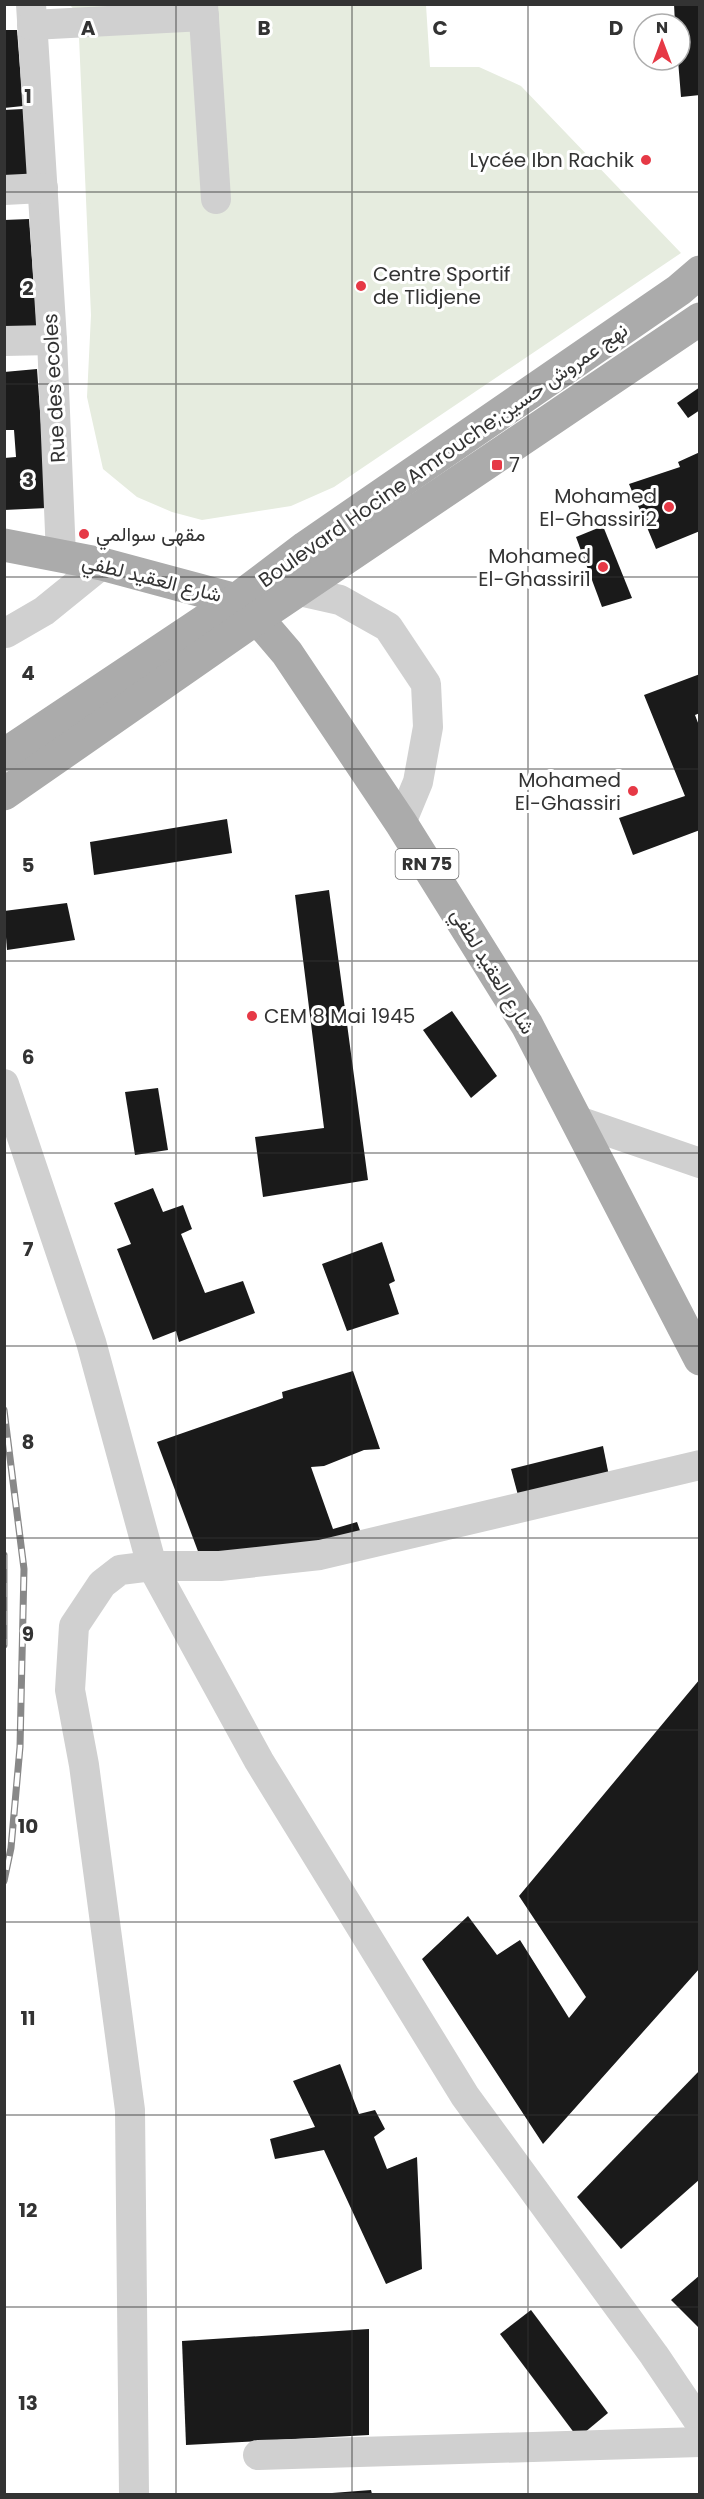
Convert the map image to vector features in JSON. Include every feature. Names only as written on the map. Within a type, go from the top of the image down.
[{"type":"main road","name":"Boulevard Hocine Amrouche;نهج عمروش حسين","points":[[4,794],[247,609],[306,547],[689,281]]},
{"type":"main road","name":"Boulevard Hocine Amrouche;نهج عمروش حسين","points":[[4,755],[247,609],[300,591],[699,319]]},
{"type":"main road","name":"شارع العقيد لطفي","points":[[4,545],[102,564],[247,609],[287,653],[401,823],[527,1026],[699,1359]]},
{"type":"street","points":[[31,15],[203,10],[216,199]]},
{"type":"street","name":"Rue des ecoles","points":[[31,15],[52,340],[61,556]]},
{"type":"street","points":[[4,190],[43,188]]},
{"type":"street","points":[[689,281],[699,319]]},
{"type":"street","points":[[4,341],[52,340]]},
{"type":"street","points":[[6,633],[44,611],[102,564]]},
{"type":"street","points":[[300,591],[340,600],[388,627],[426,684],[428,727],[418,782],[401,823]]},
{"type":"street","points":[[4,1084],[91,1342],[152,1566],[259,1761],[465,2096],[654,2355],[699,2423]]},
{"type":"street","points":[[578,1121],[699,1163]]},
{"type":"street","points":[[134,2494],[130,2110],[84,1765],[70,1690],[74,1626],[102,1584],[120,1570],[152,1566],[220,1566],[320,1556],[699,1465]]},
{"type":"street","points":[[258,2455],[699,2442]]},
{"type":"shaded area","name":"Centre Sportif de Tlidjene","points":[[70,5],[426,5],[430,67],[479,67],[521,86],[681,253],[334,487],[291,506],[202,520],[172,512],[137,497],[103,469],[87,397],[91,315],[78,14]]},
{"type":"building","points":[[674,4],[700,4],[700,95],[681,97],[679,72],[692,72],[692,12],[674,12]]},
{"type":"building","points":[[4,30],[17,30],[23,106],[4,108]]},
{"type":"building","points":[[23,109],[28,176],[4,177],[4,110]]},
{"type":"building","points":[[29,219],[37,328],[4,329],[4,220]]},
{"type":"building","points":[[37,369],[47,508],[4,510],[4,458],[16,457],[14,430],[4,430],[4,372]]},
{"type":"building","points":[[700,387],[700,410],[688,418],[677,403]]},
{"type":"building","name":"Mohamed El-Ghassiri2","points":[[700,452],[700,531],[656,549],[629,484],[680,467],[678,462]]},
{"type":"building","name":"Mohamed El-Ghassiri1","points":[[603,526],[632,598],[602,607],[576,537]]},
{"type":"building","points":[[700,674],[700,713],[695,715],[700,728],[700,830],[633,855],[619,818],[685,796],[644,695]]},
{"type":"building","points":[[227,819],[232,853],[94,875],[90,842]]},
{"type":"building","points":[[329,890],[368,1180],[263,1197],[255,1137],[324,1128],[295,895]]},
{"type":"building","points":[[67,903],[75,940],[7,950],[4,911]]},
{"type":"building","points":[[452,1011],[497,1076],[471,1098],[423,1030]]},
{"type":"building","points":[[158,1088],[168,1150],[135,1155],[125,1092]]},
{"type":"building","points":[[153,1188],[163,1212],[183,1205],[192,1229],[181,1234],[205,1293],[243,1281],[255,1313],[179,1342],[176,1331],[153,1340],[117,1249],[131,1244],[114,1203]]},
{"type":"building","points":[[382,1242],[395,1281],[389,1284],[399,1314],[347,1331],[322,1264]]},
{"type":"building","points":[[353,1371],[380,1449],[364,1450],[324,1466],[311,1467],[333,1529],[357,1522],[363,1539],[199,1554],[157,1442],[283,1398],[282,1392]]},
{"type":"building","points":[[603,1446],[609,1476],[519,1499],[511,1469]]},
{"type":"building","points":[[700,1679],[700,1968],[543,2144],[422,1959],[468,1916],[497,1955],[520,1940],[569,2018],[586,1997],[519,1896]]},
{"type":"building","points":[[340,2064],[359,2114],[375,2110],[385,2129],[374,2137],[387,2169],[417,2157],[422,2269],[386,2284],[324,2150],[275,2159],[270,2139],[315,2127],[293,2081]]},
{"type":"building","points":[[700,2070],[700,2179],[621,2249],[577,2197]]},
{"type":"building","points":[[700,2275],[700,2329],[671,2300]]},
{"type":"building","points":[[531,2310],[608,2413],[578,2438],[500,2334]]},
{"type":"building","points":[[369,2329],[369,2435],[186,2445],[182,2341]]},
{"type":"building","points":[[371,2490],[372,2494],[332,2494],[332,2493]]},
{"type":"railway","points":[[4,1410],[24,1569],[20,1747],[11,1848],[4,1881]]},
{"type":"railway","points":[[4,1555],[4,1645]]},
{"type":"place","name":"Lycée Ibn Rachik","points":[[646,160]]},
{"type":"place","name":"Centre Sportif de Tlidjene","points":[[361,286]]},
{"type":"place","name":"7","points":[[497,465]]},
{"type":"place","name":"Mohamed El-Ghassiri2","points":[[669,507]]},
{"type":"place","name":"مقهى سوالمي","points":[[84,534]]},
{"type":"place","name":"Mohamed El-Ghassiri1","points":[[603,567]]},
{"type":"place","name":"Mohamed El-Ghassiri","points":[[633,791]]},
{"type":"place","name":"CEM 8 Mai 1945","points":[[252,1016]]}]
